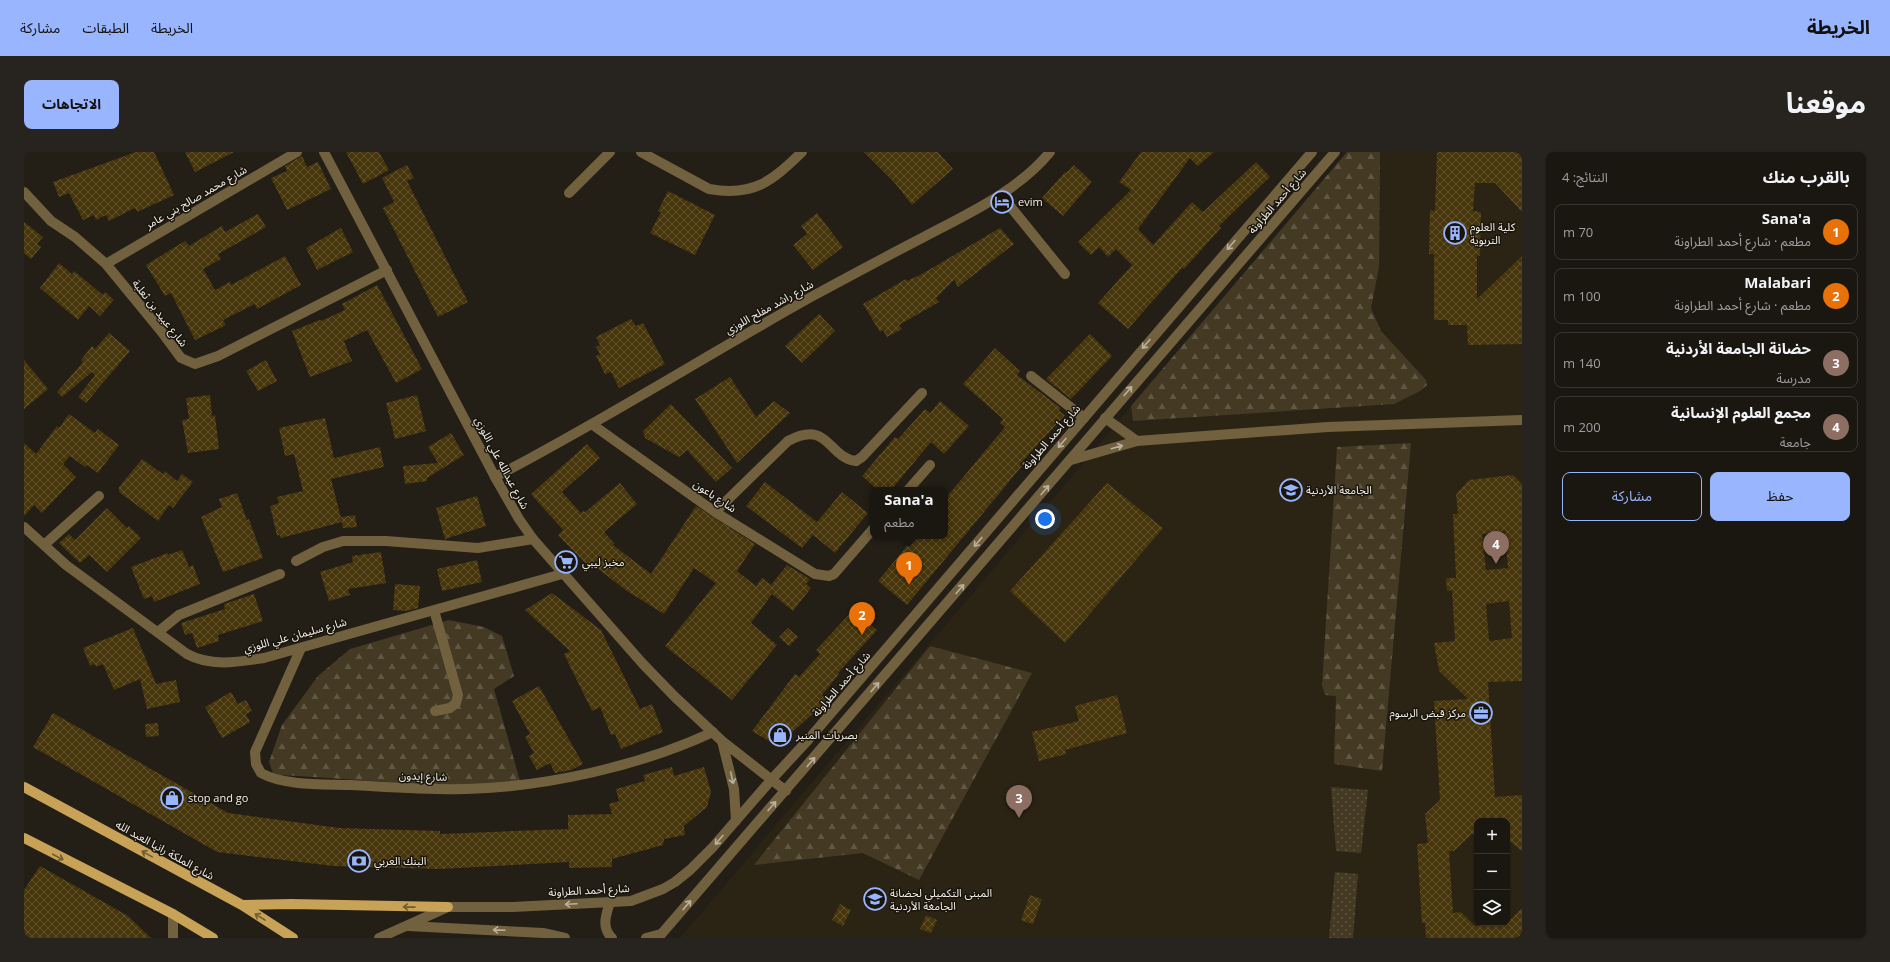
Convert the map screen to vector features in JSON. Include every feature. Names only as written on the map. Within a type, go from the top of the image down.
[{"type":"main road","name":"شارع الملكة رانيا العبد الله","points":[[24,787],[242,906],[293,938]]},
{"type":"main road","points":[[24,838],[173,914],[212,938]]},
{"type":"main road","points":[[242,906],[291,904],[448,908]]},
{"type":"street","name":"شارع محمد صالح بني عامر","points":[[106,264],[297,152]]},
{"type":"street","name":"شارع عبدالله علي اللوزي","points":[[324,152],[496,477],[519,519],[533,539],[562,574],[643,664],[722,741],[786,791]]},
{"type":"street","points":[[568,193],[610,152]]},
{"type":"street","points":[[641,152],[709,189],[721,191],[748,190],[760,186],[778,175],[802,152]]},
{"type":"street","name":"شارع راشد مفلح اللوزي","points":[[496,477],[592,425],[674,375],[776,317],[1001,196],[1044,160],[1050,152]]},
{"type":"street","name":"شارع أحمد الطراونة","points":[[379,938],[448,908],[631,901],[648,896],[675,882],[713,847],[812,735],[1312,152]]},
{"type":"street","name":"شارع أحمد الطراونة","points":[[660,936],[1335,152]]},
{"type":"street","name":"شارع عبيد بن ثعلبة","points":[[24,192],[52,221],[75,237],[106,264],[161,331],[180,358],[195,364],[218,356],[387,270]]},
{"type":"street","points":[[1001,196],[1065,274]]},
{"type":"street","points":[[1031,376],[1084,418]]},
{"type":"street","points":[[715,512],[788,441],[793,438],[815,434],[848,459],[856,461],[862,457],[922,393]]},
{"type":"street","points":[[1105,418],[1137,441]]},
{"type":"street","points":[[1071,460],[1137,441],[1328,427],[1522,420]]},
{"type":"street","name":"شارع باعون","points":[[592,425],[715,512],[808,570],[822,576],[829,576],[841,568],[870,533]]},
{"type":"street","points":[[911,487],[930,465]]},
{"type":"street","points":[[44,545],[99,496]]},
{"type":"street","name":"شارع سليمان علي اللوزي","points":[[24,527],[66,564],[187,654],[201,660],[212,662],[242,662],[264,658],[562,574]]},
{"type":"street","points":[[296,561],[315,550],[343,541],[386,541],[478,548],[533,539]]},
{"type":"street","points":[[158,632],[180,615],[280,574]]},
{"type":"street","points":[[434,610],[458,695],[456,704],[450,708],[435,711]]},
{"type":"street","name":"شارع إيدون","points":[[301,648],[256,752],[256,764],[261,773],[278,779],[324,784],[429,789],[495,788],[541,781],[621,765],[680,746],[713,732]]},
{"type":"street","points":[[722,741],[734,790],[736,822]]},
{"type":"street","points":[[610,902],[605,918],[605,928],[612,938]]},
{"type":"street","points":[[173,914],[173,938]]},
{"type":"street","points":[[404,926],[543,933],[565,938]]},
{"type":"street","points":[[646,938],[660,936]]},
{"type":"shaded area","name":"الجامعة الأردنية","points":[[1347,152],[1522,152],[1522,938],[680,938]]},
{"type":"green space","points":[[1347,152],[1380,152],[1379,267],[1371,308],[1381,331],[1426,380],[1427,385],[1420,391],[1394,404],[1133,421],[1131,406]]},
{"type":"green space","points":[[1411,443],[1382,771],[1334,764],[1336,696],[1325,695],[1322,685],[1337,447]]},
{"type":"green space","points":[[449,620],[484,627],[502,636],[514,676],[494,689],[520,781],[469,787],[281,775],[273,773],[269,762],[282,725],[318,676],[350,649]]},
{"type":"green space","points":[[930,646],[1032,673],[919,880],[863,853],[754,865]]},
{"type":"green space","points":[[1331,787],[1368,790],[1361,853],[1336,851]]},
{"type":"green space","points":[[1335,872],[1358,874],[1353,938],[1329,938]]},
{"type":"building","points":[[136,152],[154,152],[174,195],[137,212],[135,208],[109,221],[106,215],[96,220],[94,215],[83,220],[69,193],[59,197],[53,182]]},
{"type":"building","points":[[185,152],[234,152],[195,172]]},
{"type":"building","points":[[346,152],[379,152],[389,170],[363,184]]},
{"type":"building","points":[[864,152],[938,152],[953,169],[912,205],[894,182]]},
{"type":"building","points":[[1141,152],[1214,152],[1198,166],[1190,158],[1138,229],[1153,245],[1192,202],[1203,212],[1256,162],[1270,177],[1219,226],[1221,228],[1184,269],[1182,268],[1128,329],[1098,303],[1132,265],[1116,249],[1108,257],[1099,247],[1091,255],[1078,242],[1131,190],[1119,182]]},
{"type":"building","name":"كلية العلوم التربوية","points":[[1437,152],[1522,152],[1522,212],[1495,183],[1475,183],[1473,211],[1481,212],[1480,256],[1477,255],[1477,299],[1522,256],[1522,344],[1468,345],[1467,325],[1448,325],[1448,320],[1434,320],[1434,254],[1429,254],[1430,210],[1435,211]]},
{"type":"building","points":[[302,156],[307,167],[318,162],[331,189],[287,210],[271,178],[287,171],[285,166]]},
{"type":"building","points":[[407,165],[414,178],[407,181],[468,302],[438,317],[383,208],[394,202],[382,178]]},
{"type":"building","points":[[1074,165],[1092,182],[1063,216],[1042,198],[1065,172],[1066,173]]},
{"type":"building","points":[[668,191],[715,215],[695,255],[650,233],[661,212],[658,211]]},
{"type":"building","points":[[817,213],[843,247],[813,270],[793,245],[807,234],[801,226]]},
{"type":"building","points":[[258,214],[266,227],[218,254],[221,259],[203,269],[215,290],[230,282],[231,285],[285,256],[301,285],[257,309],[255,304],[223,320],[226,325],[195,340],[171,293],[165,296],[146,265],[185,241],[189,246],[222,226],[225,232]]},
{"type":"building","points":[[24,222],[43,237],[37,244],[41,247],[31,259],[24,253]]},
{"type":"building","points":[[341,228],[353,252],[317,270],[306,248]]},
{"type":"building","points":[[1000,228],[1014,244],[958,287],[954,280],[936,298],[939,302],[899,325],[902,329],[887,337],[883,330],[880,332],[863,304],[906,279],[907,281],[922,274]]},
{"type":"building","points":[[59,263],[72,274],[74,271],[103,295],[105,292],[114,300],[100,316],[89,306],[78,320],[40,288]]},
{"type":"building","points":[[377,285],[422,369],[396,383],[367,330],[344,341],[352,361],[310,377],[292,331],[320,320],[321,321],[345,310],[342,304]]},
{"type":"building","points":[[819,314],[835,331],[802,363],[785,346]]},
{"type":"building","points":[[631,319],[636,326],[643,323],[665,364],[619,388],[611,372],[605,374],[596,356],[600,354],[596,347],[600,345],[596,337]]},
{"type":"building","points":[[109,333],[130,351],[86,403],[78,397],[95,375],[92,372],[62,397],[57,392],[83,362],[81,360],[92,346],[95,349]]},
{"type":"building","points":[[1090,334],[1112,356],[1071,399],[1046,379]]},
{"type":"building","points":[[995,348],[1020,371],[1017,375],[1061,408],[1059,411],[1065,415],[1020,464],[1022,466],[907,605],[878,581],[913,539],[948,539],[948,495],[1005,427],[1000,423],[1003,419],[963,384]]},
{"type":"building","points":[[24,360],[48,389],[24,409]]},
{"type":"building","points":[[266,360],[277,381],[258,391],[246,371]]},
{"type":"building","points":[[730,377],[756,417],[774,401],[790,413],[737,463],[695,399]]},
{"type":"building","points":[[210,395],[212,416],[215,415],[219,449],[188,453],[182,420],[189,419],[186,398]]},
{"type":"building","points":[[417,395],[426,431],[395,439],[386,403]]},
{"type":"building","points":[[940,401],[969,426],[944,454],[931,442],[894,487],[875,487],[862,476],[895,437],[898,439],[925,409],[930,413]]},
{"type":"building","points":[[671,404],[732,468],[716,482],[687,450],[679,457],[645,438],[643,431]]},
{"type":"building","points":[[69,414],[95,433],[98,429],[119,445],[98,473],[87,465],[85,467],[70,456],[63,464],[76,477],[42,513],[34,505],[24,516],[24,443],[36,454],[57,426],[59,428]]},
{"type":"building","points":[[325,418],[334,458],[380,447],[384,467],[331,479],[342,522],[281,538],[280,535],[277,536],[270,506],[279,503],[277,497],[303,491],[294,454],[285,456],[279,428]]},
{"type":"building","points":[[451,433],[464,455],[427,478],[427,481],[405,484],[403,466],[438,463],[428,447]]},
{"type":"building","points":[[587,444],[600,458],[562,492],[581,513],[583,511],[585,512],[620,483],[637,504],[604,532],[615,544],[613,545],[651,574],[696,506],[755,544],[737,571],[756,586],[762,578],[771,585],[787,565],[810,579],[806,584],[811,588],[793,611],[772,594],[751,623],[777,645],[732,700],[665,646],[716,583],[694,568],[664,614],[627,591],[593,565],[590,568],[558,535],[563,530],[531,494]]},
{"type":"building","points":[[142,459],[163,474],[165,471],[177,481],[182,474],[193,482],[173,508],[169,505],[158,521],[119,492],[119,487]]},
{"type":"building","points":[[1513,475],[1522,484],[1522,681],[1488,682],[1495,797],[1522,795],[1522,851],[1510,841],[1510,818],[1474,818],[1474,834],[1472,834],[1454,851],[1449,851],[1453,913],[1461,912],[1474,926],[1510,926],[1510,920],[1522,908],[1522,938],[1426,938],[1425,923],[1422,923],[1417,844],[1428,843],[1425,814],[1440,800],[1434,701],[1468,699],[1439,671],[1434,643],[1455,641],[1452,590],[1447,591],[1446,578],[1456,578],[1453,514],[1458,514],[1456,494],[1469,480]],"holes":[[[1505,531],[1508,568],[1486,570],[1482,534]],[[1509,601],[1512,638],[1489,641],[1486,604]]]},
{"type":"building","points":[[765,482],[817,522],[842,492],[868,513],[835,553],[813,535],[802,548],[746,506]]},
{"type":"building","points":[[1107,483],[1163,528],[1065,643],[1010,591]]},
{"type":"building","points":[[237,493],[247,520],[249,519],[263,558],[223,572],[201,517],[222,507],[219,499]]},
{"type":"building","points":[[477,496],[486,526],[445,539],[436,508]]},
{"type":"building","points":[[107,508],[127,528],[129,526],[141,538],[107,572],[89,555],[80,563],[59,543],[69,534],[75,540]]},
{"type":"building","points":[[355,515],[357,527],[343,528],[341,517]]},
{"type":"building","points":[[182,550],[189,567],[193,565],[200,584],[154,602],[152,596],[144,599],[131,567],[168,553],[168,555]]},
{"type":"building","points":[[381,552],[386,583],[348,589],[350,595],[329,601],[320,572],[353,562],[352,556]]},
{"type":"building","points":[[477,560],[482,582],[442,591],[437,569]]},
{"type":"building","points":[[395,584],[420,586],[418,608],[407,611],[393,610]]},
{"type":"building","points":[[552,593],[601,630],[640,709],[652,704],[663,732],[621,749],[615,734],[611,735],[600,707],[592,711],[564,654],[570,651],[525,610]]},
{"type":"building","points":[[254,594],[263,621],[218,635],[219,641],[197,648],[192,633],[185,635],[181,623],[225,609],[224,604]]},
{"type":"building","points":[[854,609],[877,630],[838,673],[839,674],[822,695],[829,700],[791,733],[771,742],[752,731],[795,674],[799,677],[820,654],[816,650]]},
{"type":"building","points":[[133,628],[156,684],[176,680],[180,702],[147,709],[140,679],[114,690],[103,664],[96,667],[95,664],[90,666],[83,648]]},
{"type":"building","points":[[788,628],[798,637],[789,646],[779,637]]},
{"type":"building","points":[[539,686],[583,764],[571,770],[555,773],[550,763],[537,770],[529,756],[534,753],[525,737],[530,734],[512,701]]},
{"type":"building","points":[[231,692],[238,704],[246,700],[252,711],[246,714],[250,722],[222,738],[205,707]]},
{"type":"building","points":[[1117,695],[1127,733],[1065,750],[1066,754],[1039,761],[1032,732],[1079,721],[1075,706]]},
{"type":"building","points":[[53,713],[228,813],[339,828],[440,831],[440,834],[568,829],[568,815],[612,814],[609,804],[619,801],[616,789],[645,781],[643,775],[672,767],[674,776],[704,767],[711,792],[707,807],[684,826],[685,835],[664,839],[663,845],[612,859],[612,867],[569,868],[569,862],[439,869],[334,866],[217,852],[33,747]]},
{"type":"building","points":[[158,723],[159,736],[146,737],[145,724]]},
{"type":"building","points":[[40,866],[128,916],[151,938],[24,938],[24,890]]},
{"type":"building","points":[[1030,895],[1042,899],[1033,924],[1021,920]]},
{"type":"building","points":[[840,904],[851,910],[843,926],[832,920]]},
{"type":"building","points":[[926,915],[937,920],[931,933],[920,929]]},
{"type":"place","name":"evim","points":[[1002,202]]},
{"type":"place","name":"كلية العلوم التربوية","points":[[1455,233]]},
{"type":"place","name":"الجامعة الأردنية","points":[[1291,490]]},
{"type":"place","name":"مخبز ليبي","points":[[566,562]]},
{"type":"place","name":"مجمع العلوم الإنسانية","points":[[1496,564]]},
{"type":"place","name":"Sana'a","points":[[909,585]]},
{"type":"place","name":"Malabari","points":[[862,635]]},
{"type":"place","name":"مركز قبض الرسوم","points":[[1481,713]]},
{"type":"place","name":"بصريات المنير","points":[[780,735]]},
{"type":"place","name":"stop and go","points":[[172,798]]},
{"type":"place","name":"حضانة الجامعة الأردنية","points":[[1019,818]]},
{"type":"place","name":"البنك العربي","points":[[359,861]]},
{"type":"place","name":"المبنى التكميلي لحضانة الجامغة الأردنية","points":[[875,899]]}]
